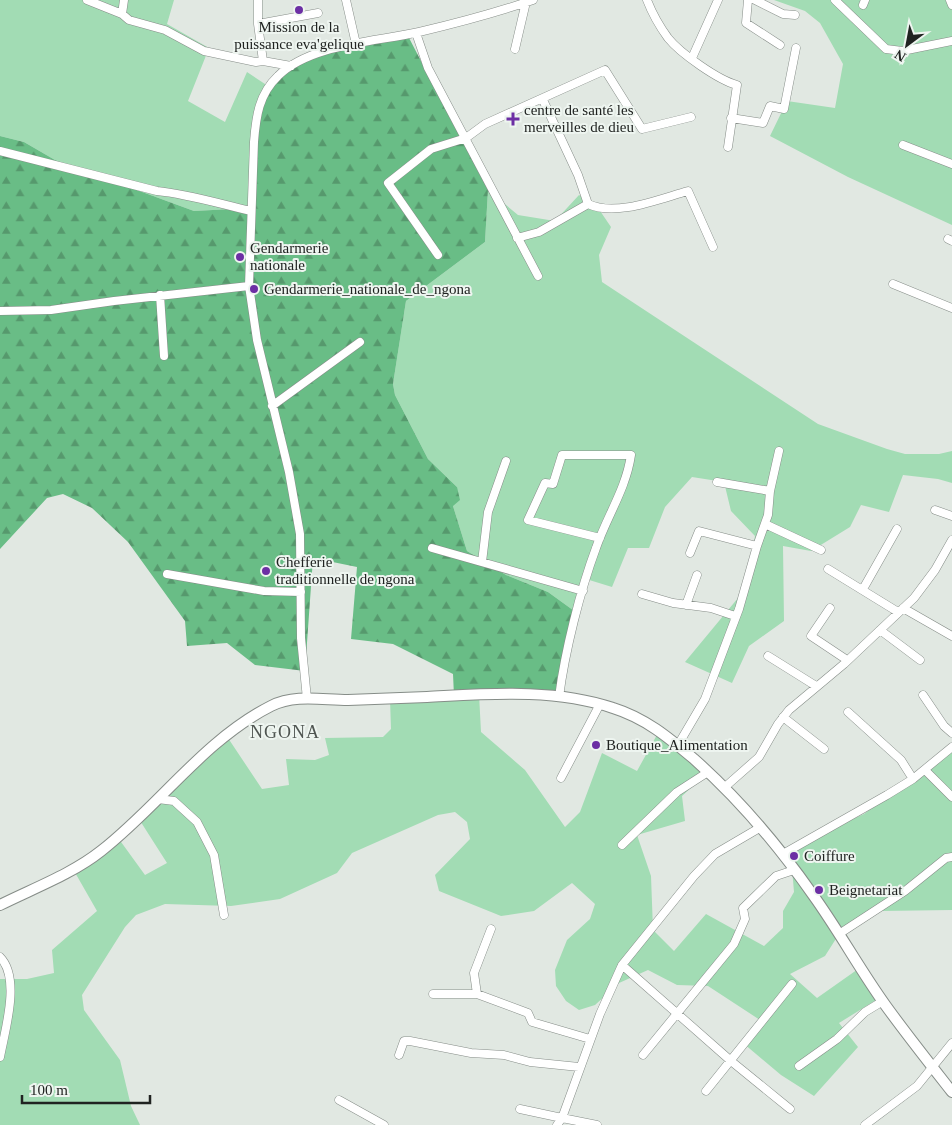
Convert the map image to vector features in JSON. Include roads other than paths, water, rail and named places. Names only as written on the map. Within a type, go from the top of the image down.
[{"type":"street","points":[[87,0],[122,14],[129,20],[164,30],[204,51],[247,60],[291,66]]},
{"type":"street","points":[[122,14],[124,0]]},
{"type":"street","points":[[258,0],[258,24],[263,61]]},
{"type":"street","points":[[346,0],[356,44]]},
{"type":"street","points":[[647,0],[670,39],[692,58],[729,83],[737,85],[728,147]]},
{"type":"street","points":[[692,58],[718,0]]},
{"type":"street","points":[[748,0],[746,23],[780,45]]},
{"type":"street","points":[[755,0],[783,14],[795,15]]},
{"type":"street","points":[[835,0],[886,49],[902,51],[952,41]]},
{"type":"street","points":[[950,0],[952,5]]},
{"type":"street","points":[[307,699],[301,638],[300,534],[289,472],[256,333],[249,286],[254,142],[259,106],[266,89],[279,74],[310,57],[356,44],[416,33],[530,1]]},
{"type":"street","points":[[515,48],[530,1]]},
{"type":"street","points":[[258,24],[318,13]]},
{"type":"street","points":[[416,33],[428,68],[538,276]]},
{"type":"street","points":[[731,118],[763,123],[770,106],[784,109],[796,48]]},
{"type":"street","points":[[438,255],[388,183],[431,150],[466,138],[485,124],[543,100],[605,70],[642,129],[691,117]]},
{"type":"street","points":[[543,100],[578,175],[588,204],[599,209],[616,209],[688,192],[713,247]]},
{"type":"street","points":[[903,145],[952,164]]},
{"type":"street","points":[[0,151],[157,191],[178,193],[200,200],[252,211]]},
{"type":"street","points":[[517,238],[539,232],[588,204]]},
{"type":"street","points":[[893,284],[952,308]]},
{"type":"street","points":[[0,311],[51,310],[160,295],[249,286]]},
{"type":"street","points":[[160,295],[164,356]]},
{"type":"street","points":[[272,406],[360,342]]},
{"type":"street","points":[[678,746],[705,699],[735,616],[756,546],[768,515],[770,491],[779,451]]},
{"type":"street","points":[[559,697],[562,674],[583,591],[600,538],[626,479],[631,455],[562,455],[553,484],[545,483],[528,520],[600,538]]},
{"type":"street","points":[[482,562],[488,512],[506,461]]},
{"type":"street","points":[[717,482],[770,491]]},
{"type":"street","points":[[935,510],[952,516]]},
{"type":"street","points":[[765,524],[821,550]]},
{"type":"street","points":[[863,589],[898,529]]},
{"type":"street","points":[[690,553],[699,531],[756,546]]},
{"type":"street","points":[[725,787],[760,757],[782,716],[848,660],[926,584],[952,540]]},
{"type":"street","points":[[432,548],[583,591]]},
{"type":"street","points":[[828,568],[901,610],[952,636]]},
{"type":"street","points":[[167,574],[264,591],[300,592]]},
{"type":"street","points":[[686,605],[697,575]]},
{"type":"street","points":[[642,594],[686,605],[711,608],[735,616]]},
{"type":"street","points":[[830,608],[811,636],[848,660]]},
{"type":"street","points":[[880,630],[920,660]]},
{"type":"street","points":[[768,656],[816,686]]},
{"type":"street","points":[[0,905],[73,869],[99,853],[213,748],[254,716],[288,700],[348,700],[479,694],[559,697],[600,704],[644,721],[678,746],[725,787],[761,827],[794,870],[883,1001],[952,1092]]},
{"type":"street","points":[[923,695],[952,733]]},
{"type":"street","points":[[561,778],[600,704]]},
{"type":"street","points":[[848,712],[901,760],[913,779]]},
{"type":"street","points":[[782,716],[824,749]]},
{"type":"street","points":[[782,854],[858,813],[913,779],[952,747]]},
{"type":"street","points":[[925,770],[952,797]]},
{"type":"street","points":[[622,845],[677,792],[708,772]]},
{"type":"street","points":[[158,799],[174,801],[198,822],[214,855],[224,915]]},
{"type":"street","points":[[559,1121],[590,1039],[622,965],[694,876],[715,854],[761,827]]},
{"type":"street","points":[[839,934],[905,891],[946,858],[952,857]]},
{"type":"street","points":[[643,1055],[676,1012],[734,944],[745,919],[743,908],[776,876],[794,870]]},
{"type":"street","points":[[477,994],[474,973],[491,929]]},
{"type":"street","points":[[0,957],[4,961],[12,984],[0,1056]]},
{"type":"street","points":[[622,965],[790,1109]]},
{"type":"street","points":[[706,1091],[792,984]]},
{"type":"street","points":[[433,994],[477,994],[528,1013],[532,1022],[590,1039]]},
{"type":"street","points":[[799,1066],[837,1039],[866,1012],[883,1001]]},
{"type":"street","points":[[399,1055],[404,1041],[410,1041],[470,1052],[504,1055],[530,1062],[579,1067]]},
{"type":"street","points":[[865,1125],[917,1086],[931,1066],[952,1043]]},
{"type":"street","points":[[339,1100],[384,1125]]},
{"type":"street","points":[[520,1109],[559,1121],[597,1125]]},
{"type":"place","name":"Mission de la puissance eva'gelique","points":[[299,10]]},
{"type":"place","name":"centre de santé les merveilles de dieu","points":[[513,119]]},
{"type":"place","name":"Gendarmerie nationale","points":[[240,257]]},
{"type":"place","name":"Gendarmerie_nationale_de_ngona","points":[[254,289]]},
{"type":"place","name":"Chefferie traditionnelle de ngona","points":[[266,571]]},
{"type":"place","name":"Boutique_Alimentation","points":[[596,745]]},
{"type":"place","name":"Coiffure","points":[[794,856]]},
{"type":"place","name":"Beignetariat","points":[[819,890]]},
{"type":"district","name":"NGONA","points":[[285,732]]}]
